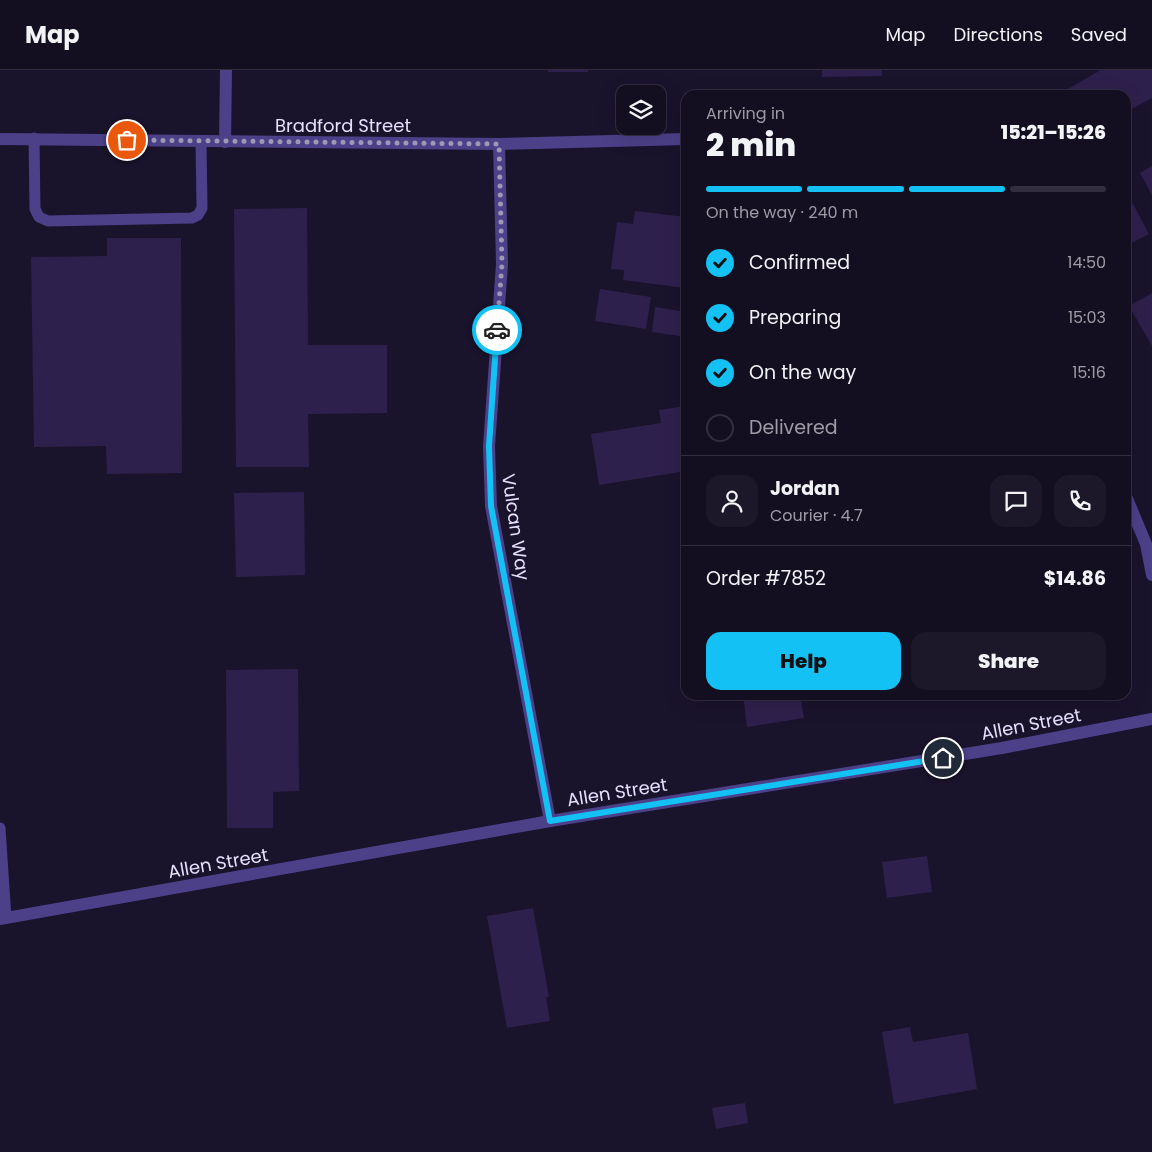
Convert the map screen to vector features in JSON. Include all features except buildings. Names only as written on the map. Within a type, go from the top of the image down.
[{"type":"street","points":[[225,142],[226,70]]},
{"type":"street","name":"Bradford Street","points":[[0,138],[499,144],[681,139]]},
{"type":"street","name":"Vulcan Way","points":[[499,144],[502,264],[489,446],[491,506],[550,821]]},
{"type":"street","points":[[1131,508],[1146,544],[1152,575]]},
{"type":"street","name":"Allen Street","points":[[3,919],[550,821],[1002,748],[1152,719]]},
{"type":"lane","points":[[34,138],[35,209],[40,217],[48,221],[192,218],[202,208],[201,141]]},
{"type":"lane","points":[[0,828],[3,919]]},
{"type":"way so far","points":[[127,140],[499,144],[502,264],[497,330]]},
{"type":"route","points":[[497,330],[489,446],[491,506],[550,821],[943,758]]}]
